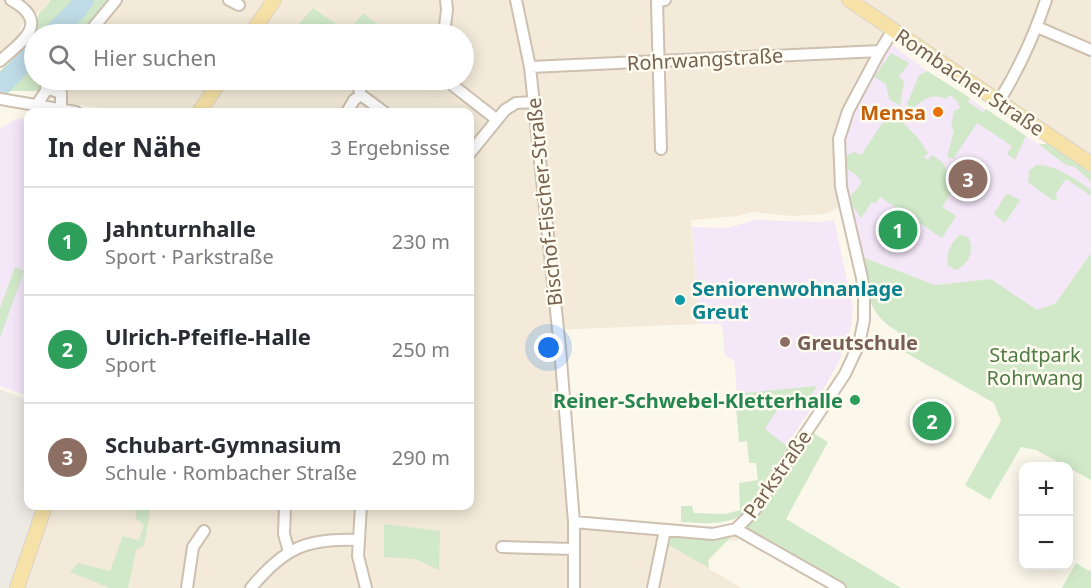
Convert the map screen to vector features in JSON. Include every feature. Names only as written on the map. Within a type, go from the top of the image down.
[{"type":"main road","points":[[258,24],[274,0]]},
{"type":"main road","name":"Rombacher Straße","points":[[849,0],[1091,164]]},
{"type":"main road","points":[[202,108],[214,90]]},
{"type":"main road","points":[[18,588],[44,510]]},
{"type":"street","points":[[11,0],[21,5],[29,14],[31,24]]},
{"type":"street","points":[[96,24],[116,0]]},
{"type":"street","points":[[445,24],[446,0]]},
{"type":"street","name":"Bischof-Fischer-Straße","points":[[516,0],[530,67],[560,348],[574,522],[574,588]]},
{"type":"street","points":[[661,149],[657,2],[664,0]]},
{"type":"street","points":[[999,101],[1020,66],[1046,0]]},
{"type":"street","points":[[1037,27],[1091,50]]},
{"type":"street","name":"Parkstraße","points":[[574,522],[713,534],[736,529],[760,503],[845,374],[859,344],[864,320],[864,298],[862,278],[841,187],[839,139],[848,111],[893,30]]},
{"type":"street","points":[[0,61],[24,39]]},
{"type":"street","name":"Rohrwangstraße","points":[[530,67],[880,51]]},
{"type":"street","points":[[36,106],[46,90]]},
{"type":"street","points":[[57,90],[61,93],[61,108]]},
{"type":"street","points":[[359,90],[361,95],[379,108]]},
{"type":"street","points":[[459,90],[496,119]]},
{"type":"street","points":[[349,108],[354,100],[361,95]]},
{"type":"street","points":[[4,100],[48,108]]},
{"type":"street","points":[[474,148],[505,110],[516,104],[534,102]]},
{"type":"street","points":[[285,510],[284,534],[289,552]]},
{"type":"street","points":[[361,510],[358,540],[360,570],[366,588]]},
{"type":"street","points":[[736,529],[840,588]]},
{"type":"street","points":[[654,588],[665,530]]},
{"type":"street","points":[[187,588],[193,548],[204,531]]},
{"type":"street","points":[[251,588],[266,570],[289,552],[323,540],[358,540]]},
{"type":"street","points":[[502,547],[573,549]]},
{"type":"shaded area","points":[[0,0],[49,0],[47,6],[22,25],[16,40],[0,55]]},
{"type":"shaded area","points":[[122,0],[1091,0],[1091,159],[894,24],[842,206],[825,214],[792,216],[754,212],[737,216],[691,220],[699,324],[553,330],[570,524],[726,532],[736,529],[738,541],[728,540],[708,561],[709,569],[742,588],[18,588],[49,510],[474,510],[474,108],[99,108],[66,103],[61,90],[474,90],[474,24],[102,24]]},
{"type":"shaded area","points":[[891,44],[927,71],[1038,144],[1050,144],[1091,173],[1091,253],[1056,303],[1037,310],[991,279],[935,285],[862,257],[844,186],[841,136],[881,58]]},
{"type":"shaded area","points":[[24,118],[24,395],[0,386],[0,129],[16,119]]},
{"type":"shaded area","name":"Greutschule","points":[[754,220],[819,222],[834,220],[853,308],[851,327],[839,361],[819,397],[779,456],[740,425],[734,360],[725,356],[722,324],[699,324],[692,227],[728,228]]},
{"type":"shaded area","points":[[0,389],[24,398],[24,510],[38,510],[14,588],[0,588]]},
{"type":"green space","points":[[50,0],[107,0],[89,24],[36,24],[39,13]]},
{"type":"green space","points":[[313,8],[336,24],[299,24]]},
{"type":"green space","points":[[363,13],[377,24],[354,24]]},
{"type":"green space","points":[[24,48],[24,90],[40,90],[0,91],[0,71]]},
{"type":"green space","points":[[891,53],[909,63],[899,77],[904,81],[900,106],[889,99],[886,84],[874,77]]},
{"type":"green space","points":[[927,71],[970,98],[968,102],[983,112],[986,109],[1026,136],[1015,160],[1007,154],[1012,146],[977,123],[953,159],[947,157],[954,130],[951,127],[954,111],[960,108],[957,101],[950,95],[946,99],[931,97],[910,111],[907,104],[919,75]]},
{"type":"green space","points":[[891,110],[918,138],[928,153],[924,157],[928,160],[931,155],[935,157],[946,169],[973,187],[964,201],[953,194],[961,182],[959,181],[942,207],[956,216],[942,238],[880,197],[876,203],[872,202],[861,218],[852,205],[851,195],[860,186],[861,181],[854,173],[843,167],[843,157],[855,152],[861,155]]},
{"type":"green space","points":[[1038,144],[1050,144],[1091,173],[1091,182],[1075,167],[1066,165]]},
{"type":"green space","points":[[1037,165],[1051,167],[1072,177],[1091,190],[1091,196],[1066,179],[1056,193],[1057,201],[1052,200],[1028,182],[1029,170]]},
{"type":"green space","points":[[1006,194],[1020,200],[1005,223],[994,214]]},
{"type":"green space","points":[[960,235],[968,237],[971,251],[967,261],[956,270],[948,266],[948,257],[951,245]]},
{"type":"green space","name":"Stadtpark Rohrwang","points":[[1091,253],[1091,480],[1073,470],[1073,462],[1058,462],[1036,450],[1021,447],[990,500],[965,485],[1001,421],[994,403],[899,349],[905,336],[892,328],[876,312],[868,294],[862,257],[935,285],[991,279],[1037,310],[1056,303]]},
{"type":"green space","points":[[15,267],[24,271],[0,338],[0,308]]},
{"type":"green space","points":[[817,386],[801,410],[784,399],[765,429],[788,447],[743,515],[720,522],[681,522],[681,506],[692,506],[694,513],[725,514],[740,510],[739,483],[758,480],[756,463],[749,463],[747,441],[739,442],[735,394]]},
{"type":"green space","points":[[808,430],[828,442],[786,519],[901,588],[840,588],[736,529]]},
{"type":"green space","points":[[135,510],[150,510],[144,545],[136,550],[128,588],[110,588],[70,572],[78,563],[110,571],[123,536],[139,540],[144,525],[136,518]]},
{"type":"green space","points":[[384,524],[440,531],[439,570],[415,559],[384,557]]},
{"type":"green space","points":[[734,532],[708,560],[709,568],[665,543],[667,533]]},
{"type":"green space","points":[[1076,563],[1089,571],[1091,569],[1091,588],[1062,588]]},
{"type":"waterway","points":[[62,24],[84,0]]},
{"type":"waterway","points":[[0,87],[24,62]]},
{"type":"place","name":"Mensa","points":[[938,112]]},
{"type":"place","name":"Schubart-Gymnasium","points":[[968,179]]},
{"type":"place","name":"Jahnturnhalle","points":[[898,230]]},
{"type":"place","name":"Seniorenwohnanlage Greut","points":[[680,300]]},
{"type":"place","name":"Greutschule","points":[[785,342]]},
{"type":"place","name":"Reiner-Schwebel-Kletterhalle","points":[[855,400]]},
{"type":"place","name":"Ulrich-Pfeifle-Halle","points":[[932,421]]}]
